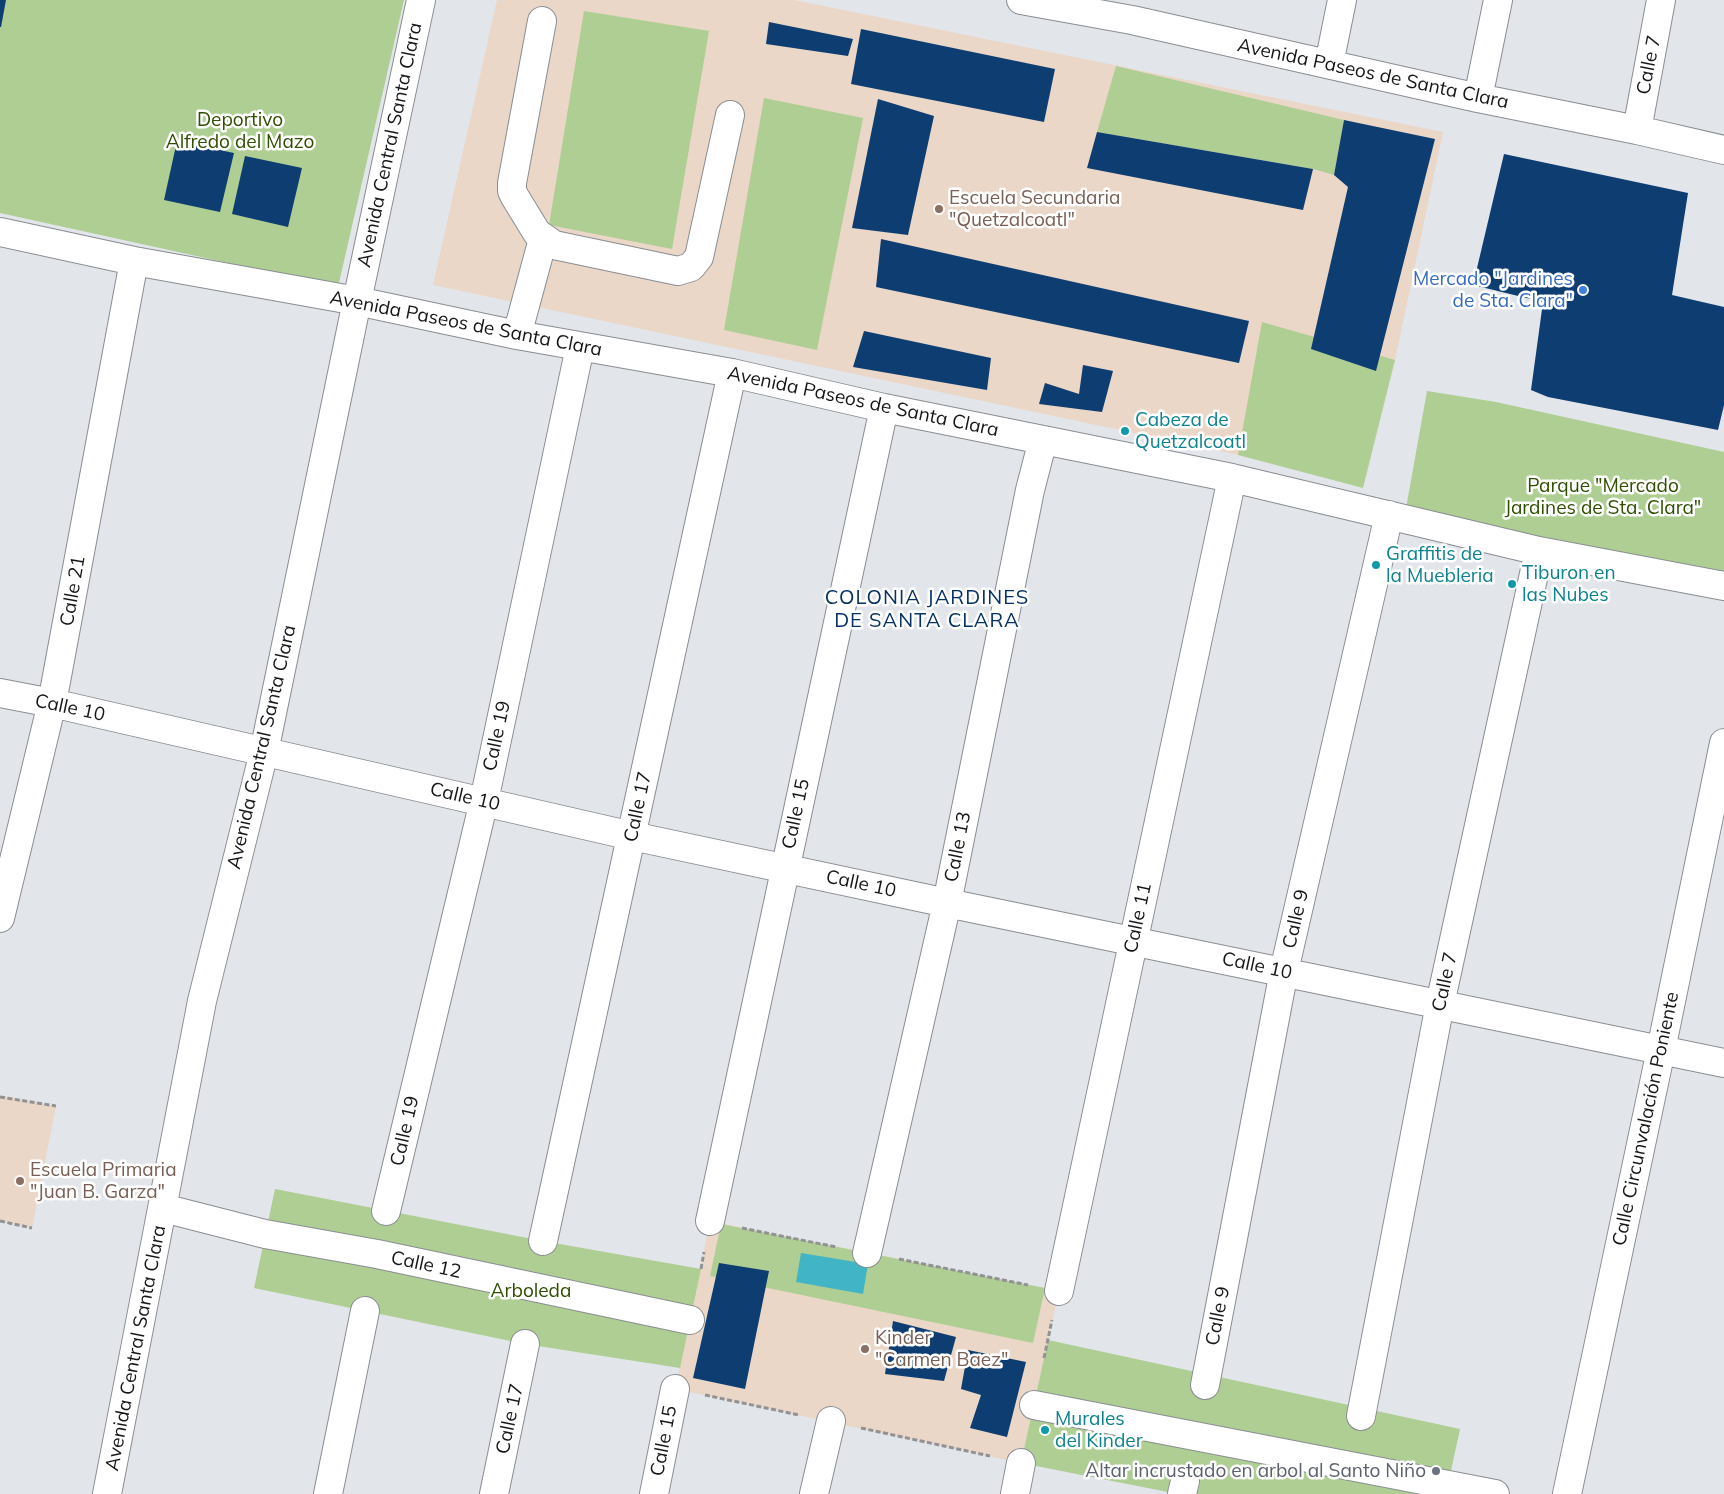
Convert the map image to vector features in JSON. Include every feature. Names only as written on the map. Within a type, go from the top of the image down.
[{"type":"street","name":"Avenida Central Santa Clara","points":[[108,1494],[202,1001],[264,752],[421,0]]},
{"type":"street","name":"Avenida Paseos de Santa Clara","points":[[1021,0],[1134,10],[1329,64],[1478,98],[1637,130],[1724,150]]},
{"type":"street","points":[[1329,64],[1342,0]]},
{"type":"street","points":[[1478,98],[1498,0]]},
{"type":"street","name":"Calle 7","points":[[1637,130],[1662,0]]},
{"type":"street","points":[[542,21],[512,191],[537,234],[554,245],[678,271],[691,267],[699,257],[730,115]]},
{"type":"street","name":"Avenida Paseos de Santa Clara","points":[[0,232],[134,261],[357,301],[517,336],[732,373],[884,408],[1232,478],[1540,551],[1724,586]]},
{"type":"street","points":[[517,336],[543,239]]},
{"type":"street","name":"Calle 21","points":[[0,918],[52,703],[134,261]]},
{"type":"street","name":"Calle 19","points":[[386,1211],[484,801],[580,348]]},
{"type":"street","name":"Calle 17","points":[[543,1241],[732,373]]},
{"type":"street","name":"Calle 15","points":[[710,1221],[884,408]]},
{"type":"street","name":"Calle 13","points":[[868,1253],[947,903],[1030,490],[1043,440]]},
{"type":"street","name":"Calle 11","points":[[1059,1291],[1232,478]]},
{"type":"street","name":"Calle 9","points":[[1205,1385],[1284,971],[1389,515]]},
{"type":"street","name":"Calle 7","points":[[1361,1416],[1440,1004],[1540,551]]},
{"type":"street","name":"Calle 10","points":[[0,693],[52,703],[632,836],[1724,1063]]},
{"type":"street","name":"Calle Circunvalación Poniente","points":[[1567,1494],[1724,743]]},
{"type":"street","name":"Calle 12","points":[[163,1208],[265,1234],[377,1254],[690,1320]]},
{"type":"street","points":[[328,1494],[366,1311]]},
{"type":"street","name":"Calle 17","points":[[494,1494],[525,1344]]},
{"type":"street","name":"Calle 15","points":[[654,1494],[675,1389]]},
{"type":"street","points":[[1034,1405],[1495,1494]]},
{"type":"street","points":[[814,1494],[831,1421]]},
{"type":"street","points":[[1015,1494],[1022,1463]]},
{"type":"path","points":[[0,1097],[56,1106]]},
{"type":"path","points":[[0,1221],[32,1228]]},
{"type":"path","points":[[1044,1358],[1059,1291]]},
{"type":"shaded area","name":"Escuela Secundaria \"Quetzalcoatl\"","points":[[497,0],[794,0],[1443,132],[1395,360],[1357,480],[433,285]]},
{"type":"shaded area","name":"Escuela Primaria \"Juan B. Garza\"","points":[[0,1095],[56,1106],[32,1228],[0,1221]]},
{"type":"shaded area","name":"Kinder \"Carmen Baez\"","points":[[710,1221],[1059,1291],[1021,1463],[675,1389]]},
{"type":"green space","name":"Deportivo Alfredo del Mazo","points":[[0,0],[404,0],[338,287],[0,213]]},
{"type":"green space","points":[[584,11],[709,31],[672,249],[549,225]]},
{"type":"green space","points":[[1116,66],[1344,120],[1334,175],[1313,169],[1097,132]]},
{"type":"green space","points":[[764,98],[863,118],[817,350],[724,330]]},
{"type":"green space","points":[[1262,322],[1395,360],[1363,488],[1238,455]]},
{"type":"green space","name":"Parque \"Mercado Jardines de Sta. Clara\"","points":[[1427,391],[1496,402],[1724,452],[1724,595],[1403,525]]},
{"type":"green space","name":"Arboleda","points":[[275,1189],[543,1241],[701,1269],[680,1368],[525,1344],[254,1288]]},
{"type":"green space","points":[[721,1224],[1045,1288],[1033,1343],[710,1276]]},
{"type":"green space","points":[[1048,1340],[1460,1429],[1446,1494],[1178,1494],[1021,1463]]},
{"type":"water","points":[[801,1253],[868,1264],[863,1294],[796,1282]]},
{"type":"building","points":[[0,0],[6,0],[1,27],[0,27]]},
{"type":"building","points":[[769,22],[853,39],[848,56],[766,44]]},
{"type":"building","points":[[861,29],[1055,69],[1044,122],[851,84]]},
{"type":"building","points":[[878,99],[934,116],[908,235],[852,228]]},
{"type":"building","points":[[1344,120],[1435,139],[1376,371],[1311,349],[1348,187],[1334,175]]},
{"type":"building","points":[[1097,132],[1313,169],[1303,210],[1087,168]]},
{"type":"building","points":[[177,141],[234,153],[220,212],[164,200]]},
{"type":"building","name":"Mercado \"Jardines de Sta. Clara\"","points":[[1504,154],[1688,193],[1672,295],[1724,307],[1724,405],[1718,430],[1548,397],[1531,390],[1543,302],[1473,285]]},
{"type":"building","points":[[245,156],[302,168],[288,227],[232,214]]},
{"type":"building","points":[[881,239],[1249,321],[1239,363],[876,287]]},
{"type":"building","points":[[864,331],[991,358],[987,390],[853,367]]},
{"type":"building","points":[[1083,365],[1113,371],[1102,412],[1039,404],[1045,383],[1079,394]]},
{"type":"building","points":[[719,1263],[769,1271],[745,1389],[693,1378]]},
{"type":"building","points":[[893,1321],[956,1337],[944,1381],[885,1374]]},
{"type":"building","points":[[968,1350],[1026,1362],[1007,1437],[970,1428],[981,1395],[961,1389]]},
{"type":"place","name":"Escuela Secundaria \"Quetzalcoatl\"","points":[[939,209]]},
{"type":"place","name":"Mercado \"Jardines de Sta. Clara\"","points":[[1583,290]]},
{"type":"place","name":"Cabeza de Quetzalcoatl","points":[[1125,431]]},
{"type":"place","name":"Graffitis de la Muebleria","points":[[1376,565]]},
{"type":"place","name":"Tiburon en las Nubes","points":[[1512,584]]},
{"type":"place","name":"Escuela Primaria \"Juan B. Garza\"","points":[[20,1181]]},
{"type":"place","name":"Kinder \"Carmen Baez\"","points":[[865,1349]]},
{"type":"place","name":"Murales del Kinder","points":[[1045,1430]]},
{"type":"place","name":"Altar incrustado en arbol al Santo Niño","points":[[1436,1471]]},
{"type":"district","name":"COLONIA JARDINES DE SANTA CLARA","points":[[927,610]]}]
